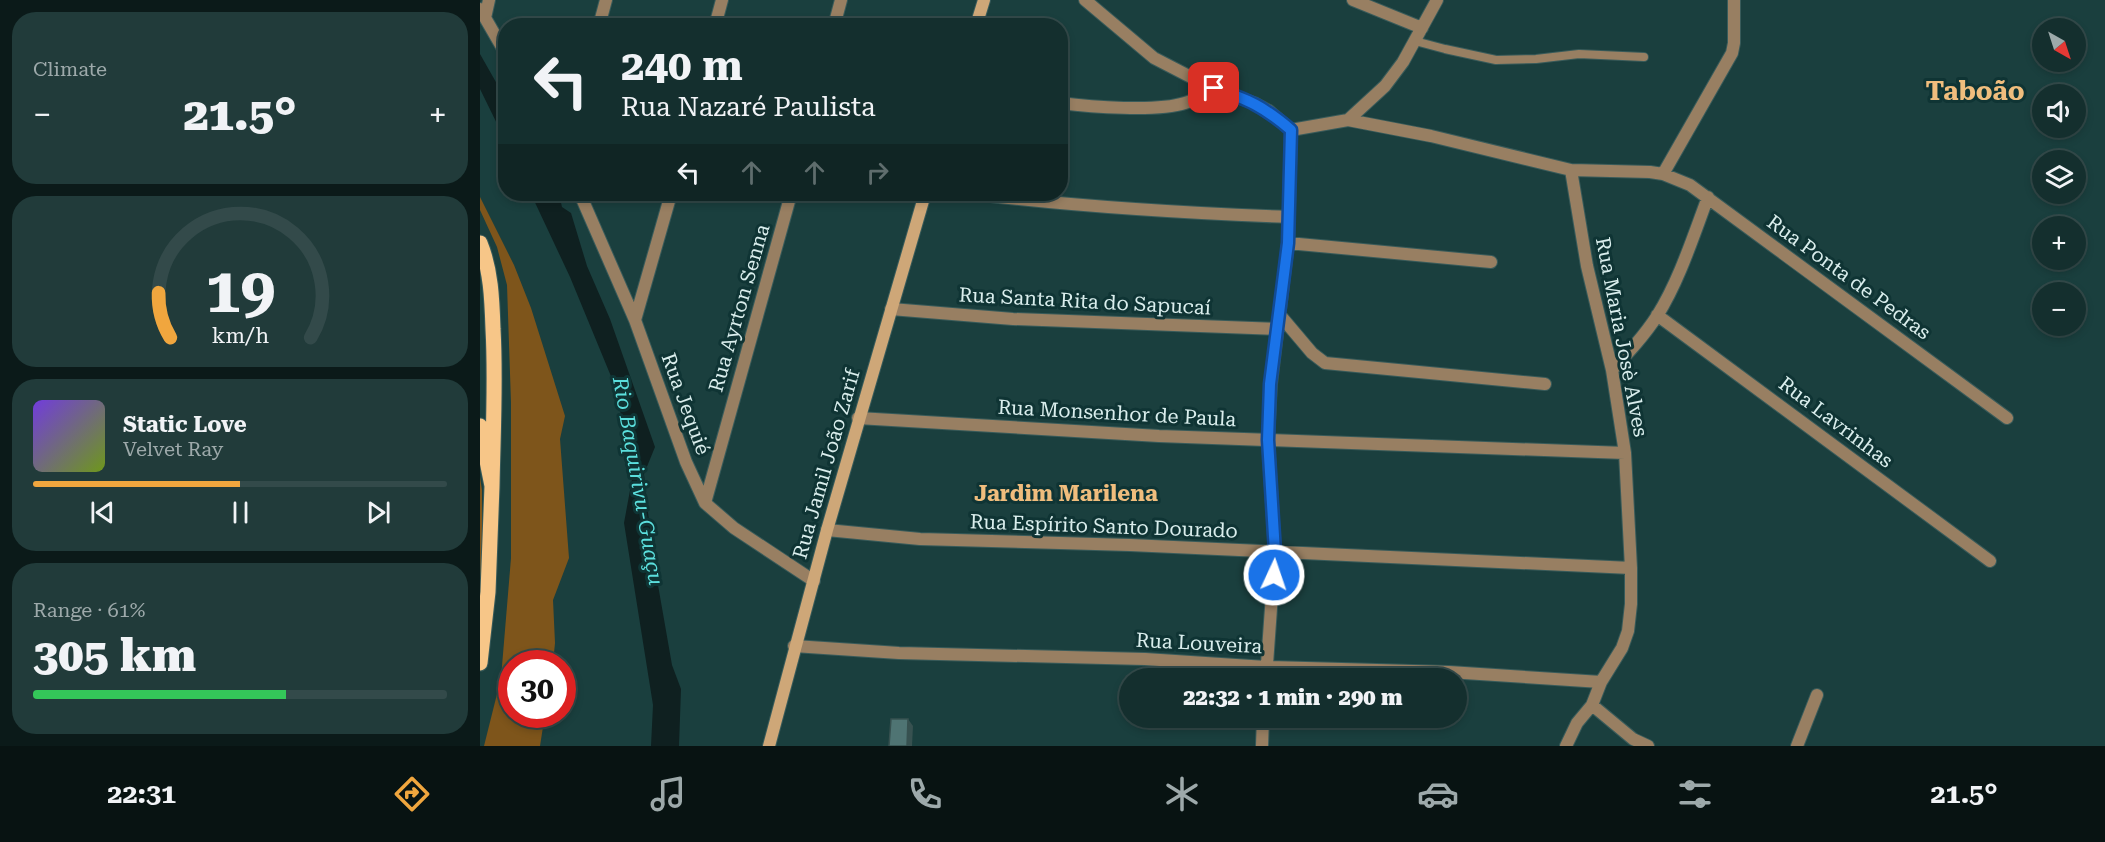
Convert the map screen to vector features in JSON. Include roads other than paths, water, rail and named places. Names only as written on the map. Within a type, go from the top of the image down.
[{"type":"main road","points":[[978,18],[983,1]]},
{"type":"main road","name":"Rua Jamil João Zarif","points":[[769,746],[826,530],[923,201]]},
{"type":"main road","points":[[480,243],[490,275],[495,365],[488,592],[480,663]]},
{"type":"main road","points":[[480,426],[492,486]]},
{"type":"street","points":[[489,0],[483,14],[498,40]]},
{"type":"street","points":[[601,18],[606,0]]},
{"type":"street","points":[[717,18],[722,0]]},
{"type":"street","points":[[836,18],[841,0]]},
{"type":"street","points":[[1085,0],[1154,58],[1214,88],[1254,103],[1269,111],[1291,130]]},
{"type":"street","points":[[1353,0],[1422,28]]},
{"type":"street","points":[[1291,130],[1348,120],[1385,86],[1403,63],[1437,0]]},
{"type":"street","points":[[1663,174],[1732,53],[1734,0]]},
{"type":"street","points":[[1068,103],[1142,108],[1165,106],[1187,103],[1214,88]]},
{"type":"street","name":"Rua Ponta de Pedras","points":[[1348,120],[1431,136],[1571,171],[1650,172],[1663,174],[1690,185],[2007,418]]},
{"type":"street","points":[[1266,668],[1275,552],[1268,440],[1270,384],[1288,243],[1291,130]]},
{"type":"street","name":"Rua Maria Josè Alves","points":[[1566,746],[1577,723],[1592,705],[1601,682],[1622,648],[1631,620],[1631,568],[1625,453],[1612,370],[1587,266],[1571,171]]},
{"type":"street","points":[[1612,370],[1639,341],[1658,315],[1680,268],[1708,197]]},
{"type":"street","name":"Rua Jequié","points":[[583,201],[635,320],[686,462],[705,503],[734,528],[814,581]]},
{"type":"street","points":[[635,320],[669,201]]},
{"type":"street","name":"Rua Ayrton Senna","points":[[705,503],[789,201]]},
{"type":"street","points":[[1034,201],[1172,213],[1288,218]]},
{"type":"street","points":[[1288,243],[1491,262]]},
{"type":"street","name":"Rua Santa Rita do Sapucaí","points":[[891,309],[1013,319],[1277,330]]},
{"type":"street","points":[[1279,314],[1312,353],[1325,363],[1545,384]]},
{"type":"street","name":"Rua Lavrinhas","points":[[1658,315],[1990,561]]},
{"type":"street","name":"Rua Monsenhor de Paula","points":[[858,418],[1268,440],[1625,453]]},
{"type":"street","name":"Rua Espírito Santo Dourado","points":[[826,530],[931,539],[1130,545],[1631,568]]},
{"type":"street","name":"Rua Louveira","points":[[794,646],[899,653],[1145,659],[1229,668]]},
{"type":"street","name":"Rua Louveira","points":[[1467,673],[1601,682]]},
{"type":"street","points":[[1797,746],[1802,739],[1817,695]]},
{"type":"street","points":[[1592,705],[1633,739],[1648,746]]},
{"type":"street","points":[[1262,746],[1263,728]]},
{"type":"lane","points":[[1415,41],[1445,50],[1496,60],[1536,59],[1579,54],[1644,57]]},
{"type":"water","points":[[480,54],[498,86],[498,126],[480,89]]},
{"type":"water","name":"Rio Baquirivu-Guaçu","points":[[534,201],[561,201],[562,207],[571,213],[587,266],[610,319],[655,447],[644,474],[658,585],[672,665],[681,689],[679,746],[651,746],[653,705],[624,523],[633,474],[615,386],[570,277]]},
{"type":"district","name":"Taboão","points":[[1975,91]]},
{"type":"district","name":"Jardim Marilena","points":[[1066,493]]}]
